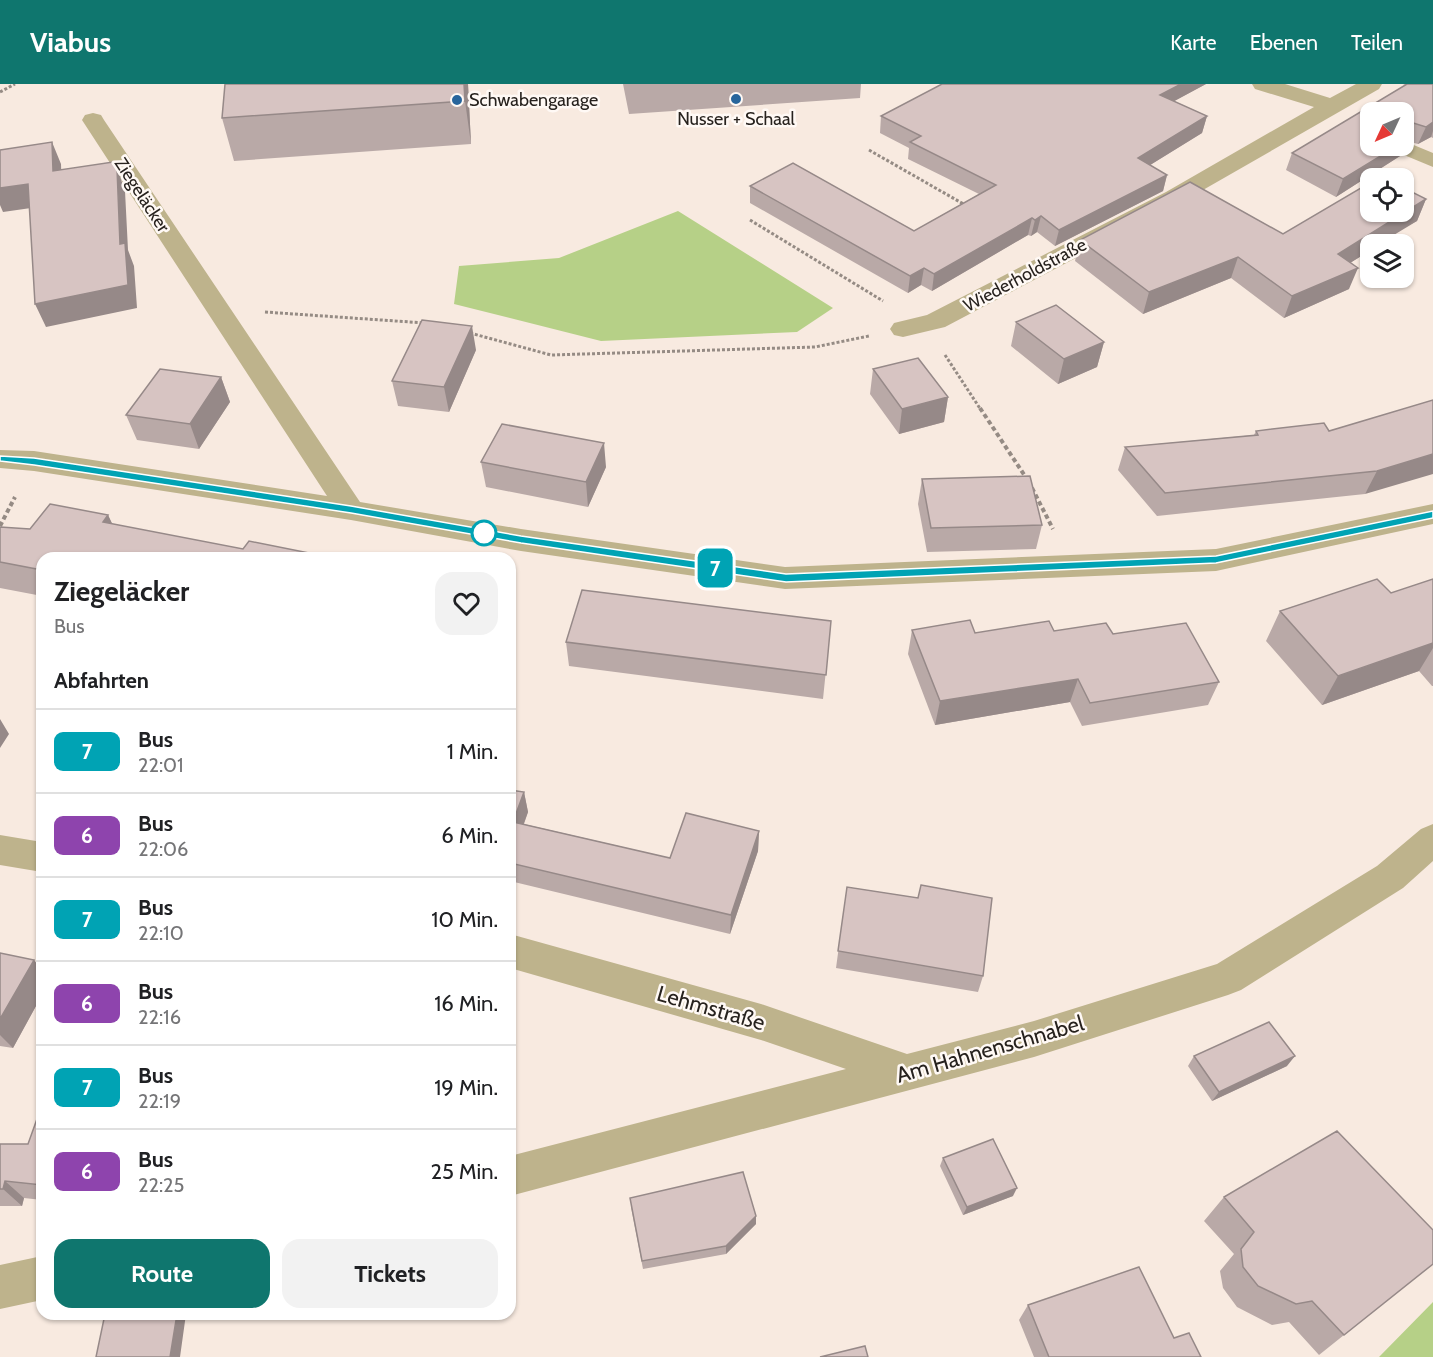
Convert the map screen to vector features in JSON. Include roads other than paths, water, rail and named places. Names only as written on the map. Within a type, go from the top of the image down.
[{"type":"street","points":[[1263,84],[1332,106]]},
{"type":"street","name":"Wiederholdstraße","points":[[912,327],[936,321],[1174,197],[1371,84]]},
{"type":"street","name":"Ziegeläcker","points":[[93,120],[225,323],[351,510]]},
{"type":"street","points":[[0,459],[34,461],[351,510],[521,540],[786,578],[1216,560],[1433,514]]},
{"type":"street","name":"Am Hahnenschnabel","points":[[516,1174],[1034,1039],[1228,978],[1390,877],[1433,839]]},
{"type":"street","points":[[0,850],[36,856]]},
{"type":"street","name":"Lehmstraße","points":[[516,953],[761,1022],[909,1073]]},
{"type":"street","points":[[0,1287],[36,1279]]},
{"type":"lane","points":[[1414,153],[1433,161]]},
{"type":"place","name":"Nusser + Schaal","points":[[736,99]]},
{"type":"place","name":"Schwabengarage","points":[[457,100]]}]
